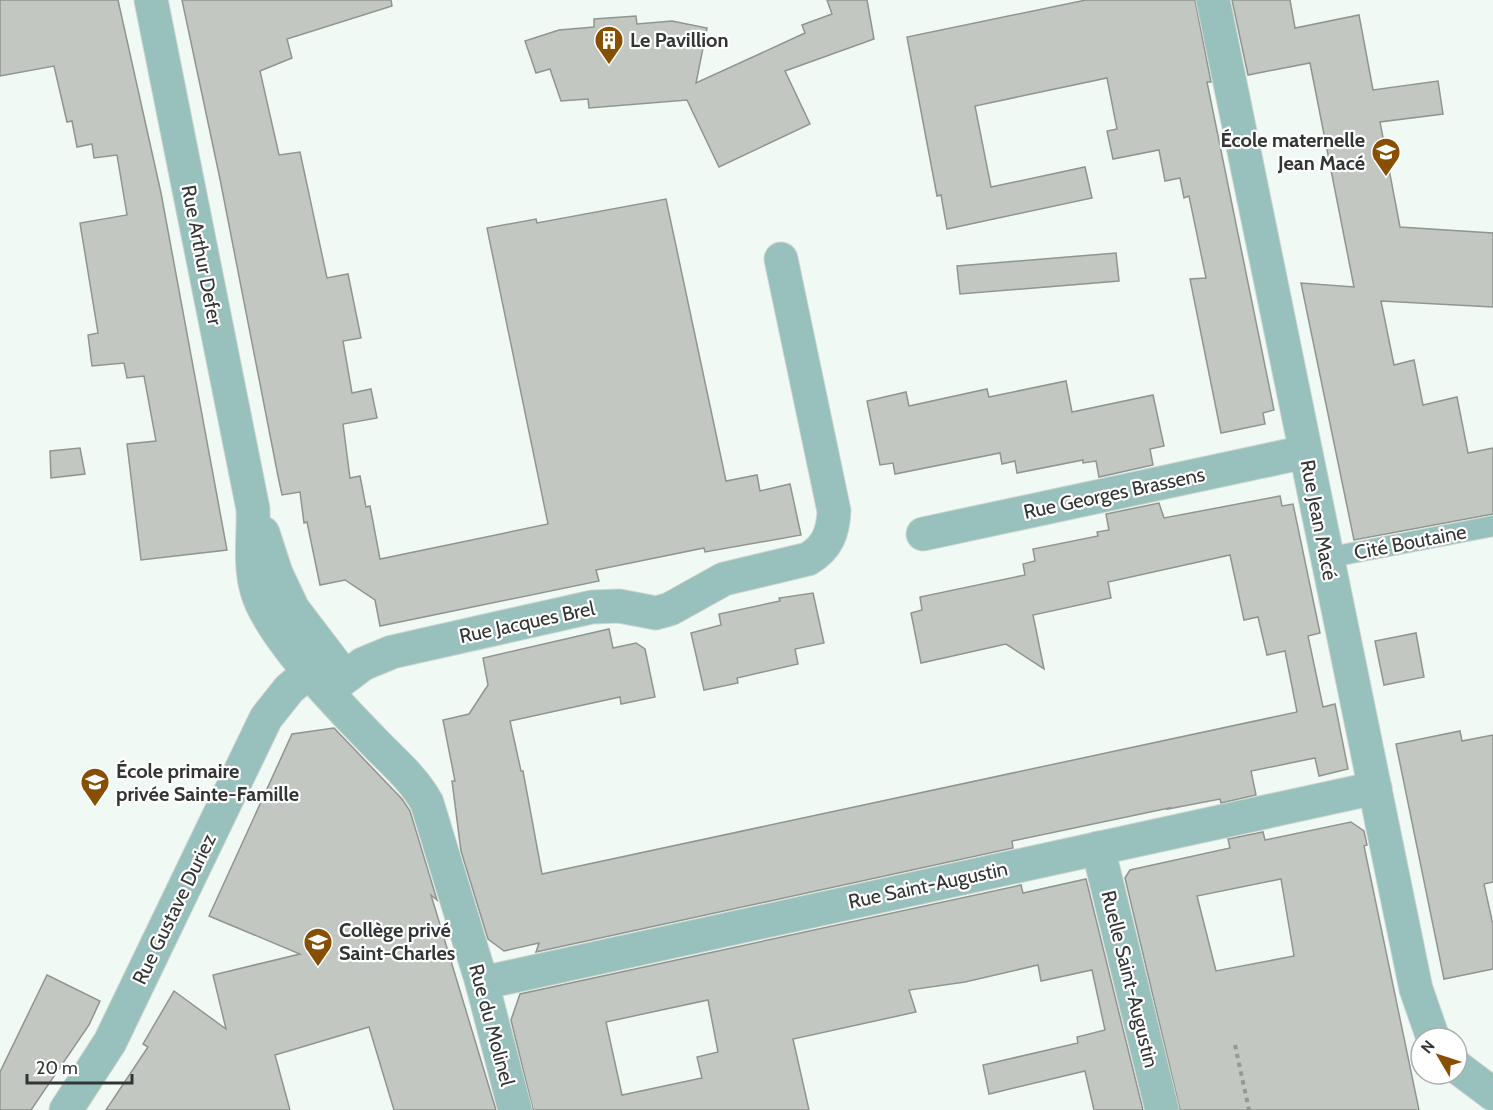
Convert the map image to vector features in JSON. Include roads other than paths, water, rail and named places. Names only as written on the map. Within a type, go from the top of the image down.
[{"type":"street","name":"Rue Arthur Defer","points":[[151,0],[254,509],[252,556],[257,592],[272,621],[328,674]]},
{"type":"street","name":"Rue Jean Macé","points":[[1213,0],[1416,989],[1429,1026]]},
{"type":"street","name":"Rue Jacques Brel","points":[[328,674],[363,664],[392,652],[592,607],[620,606],[644,613],[663,611],[724,579],[808,559],[816,555],[830,537],[834,512],[781,259]]},
{"type":"street","name":"Rue Georges Brassens","points":[[923,534],[1305,452]]},
{"type":"street","name":"Rue du Molinel","points":[[328,674],[413,781],[427,803],[482,983],[515,1110]]},
{"type":"street","name":"Rue Gustave Duriez","points":[[66,1110],[110,1042],[266,718],[289,689],[328,674]]},
{"type":"street","name":"Rue Saint-Augustin","points":[[482,983],[1375,788]]},
{"type":"street","name":"Ruelle Saint-Augustin","points":[[1098,848],[1162,1110]]},
{"type":"street","points":[[1469,1076],[1493,1094]]},
{"type":"lane","name":"Cité Boutaine","points":[[1326,558],[1493,526]]},
{"type":"place","name":"Le Pavillion","points":[[609,66]]},
{"type":"place","name":"École maternelle Jean Macé","points":[[1386,178]]},
{"type":"place","name":"École primaire privée Sainte-Famille","points":[[95,808]]},
{"type":"place","name":"Collège privé Saint-Charles","points":[[318,968]]}]
